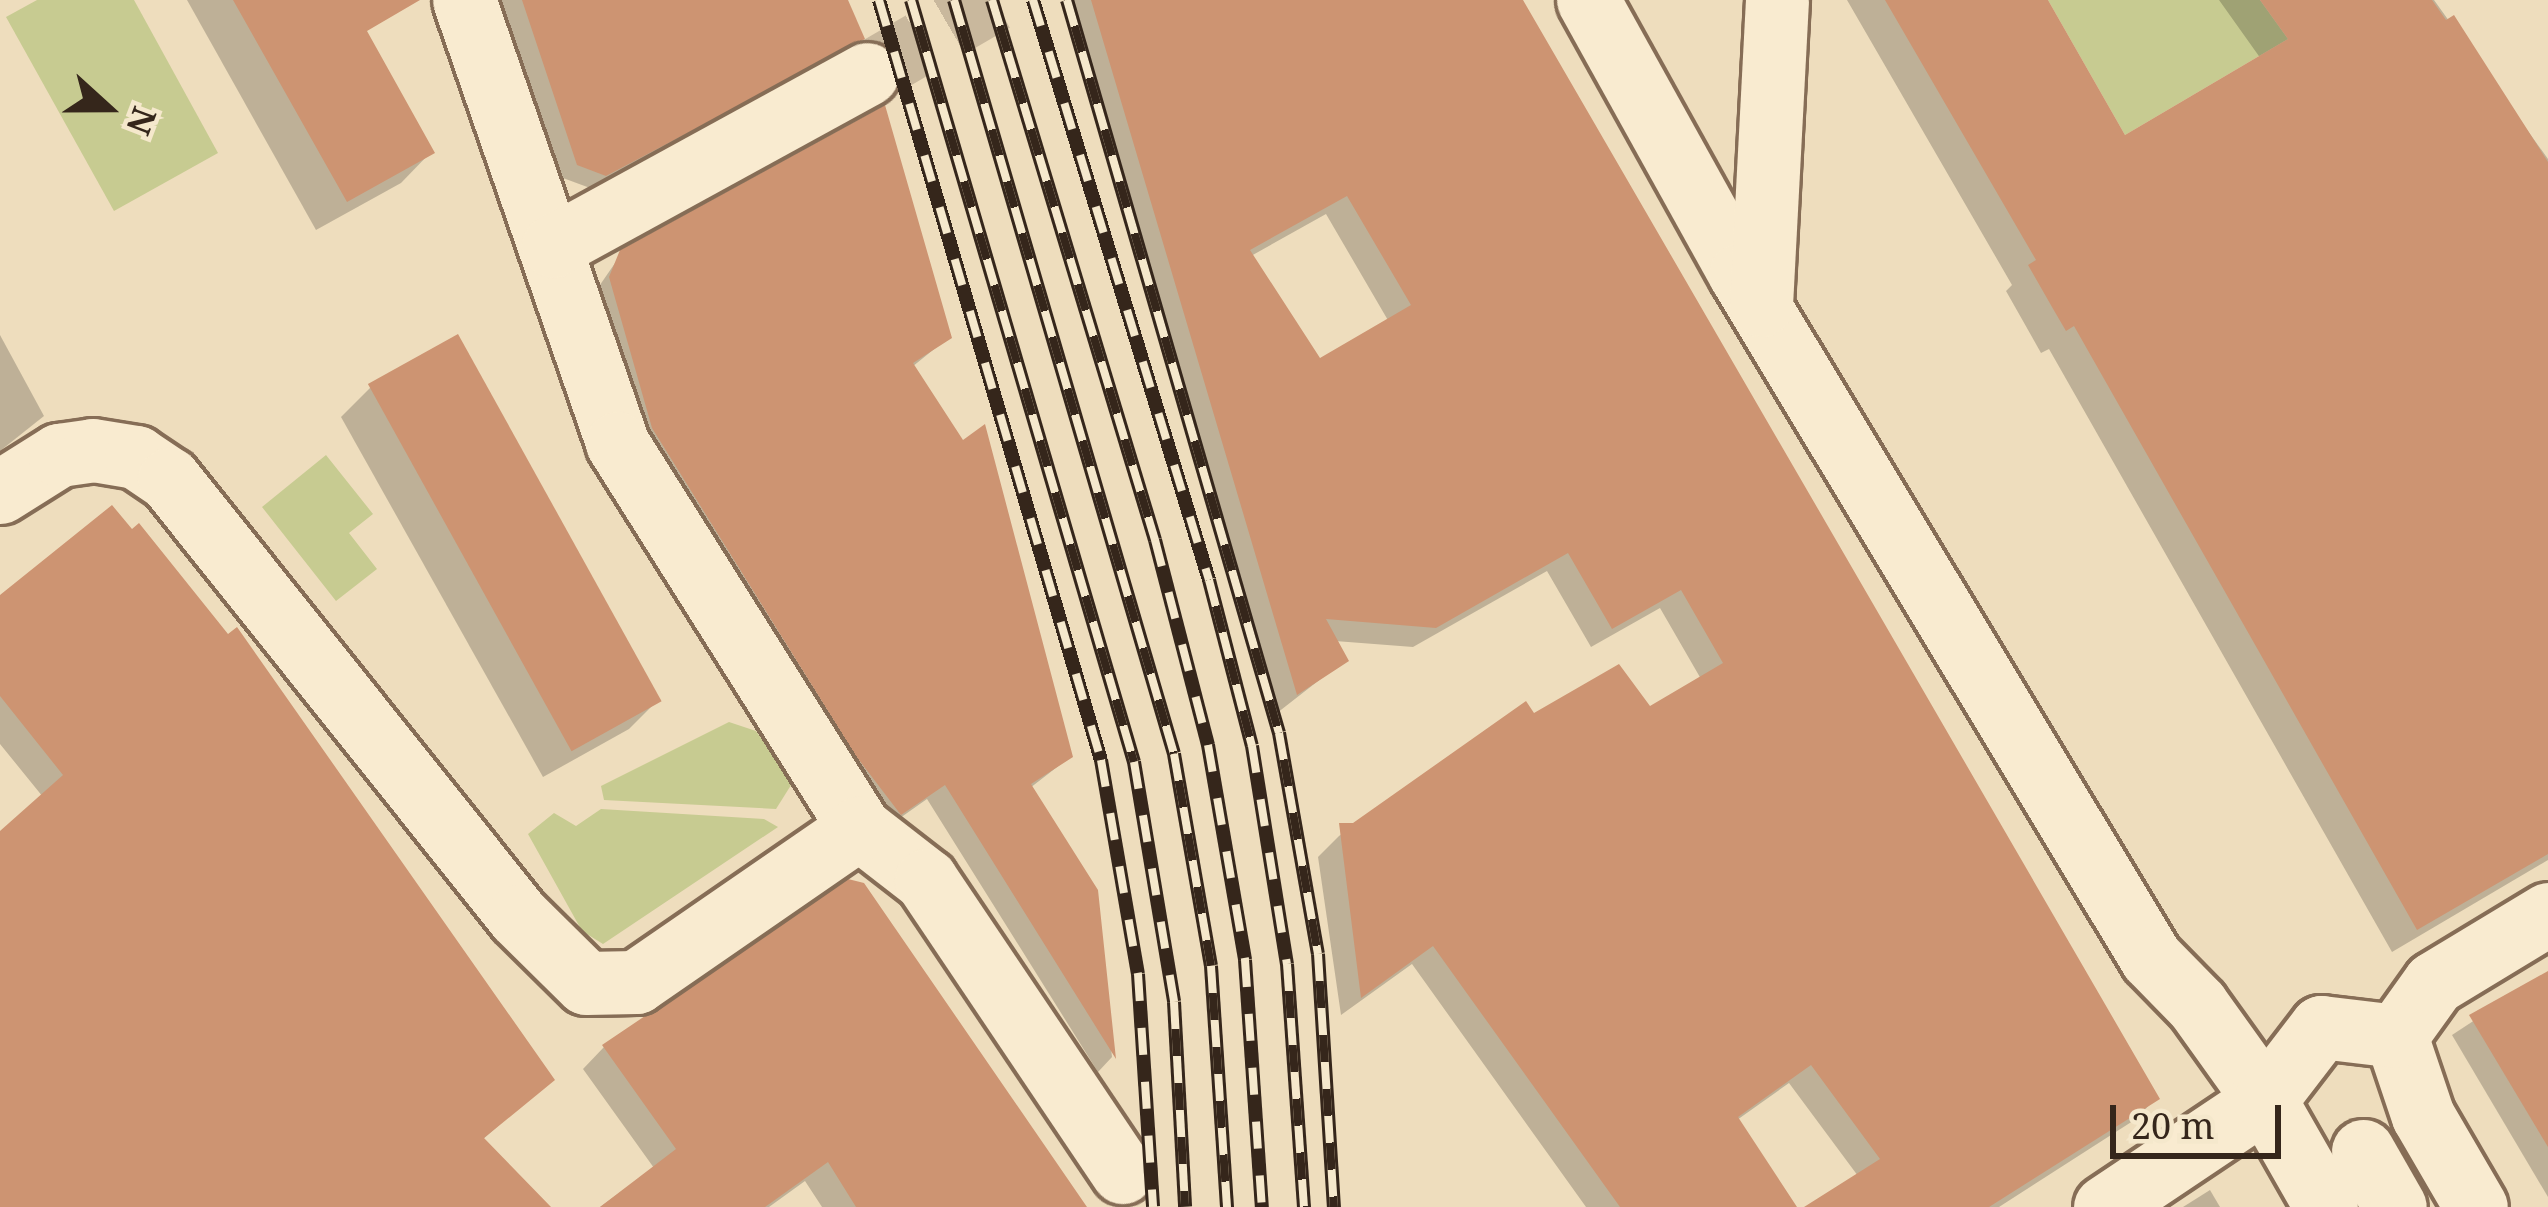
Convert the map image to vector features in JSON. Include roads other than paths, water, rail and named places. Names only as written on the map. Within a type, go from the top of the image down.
[{"type":"street","points":[[464,0],[553,246],[617,442],[859,828],[926,880],[1122,1172]]},
{"type":"street","points":[[1588,0],[1761,305],[2151,958],[2266,1100],[2326,1207]]},
{"type":"street","points":[[1761,305],[1777,0]]},
{"type":"street","points":[[553,246],[867,74]]},
{"type":"street","points":[[0,492],[59,455],[119,454],[169,479],[518,916],[586,983],[636,982],[859,828]]},
{"type":"street","points":[[2396,1036],[2434,982],[2548,914]]},
{"type":"street","points":[[2105,1207],[2266,1100],[2321,1027],[2396,1036]]},
{"type":"street","points":[[2396,1036],[2423,1116],[2476,1207]]},
{"type":"street","points":[[2363,1151],[2395,1207]]},
{"type":"tunnel","points":[[867,74],[994,0]]},
{"type":"railway","points":[[879,0],[1101,760],[1138,974],[1153,1207]]},
{"type":"railway","points":[[911,0],[1134,762],[1174,1002],[1185,1207]]},
{"type":"railway","points":[[954,0],[1174,754],[1211,966],[1227,1207]]},
{"type":"railway","points":[[992,0],[1155,540],[1208,745],[1245,960],[1262,1207]]},
{"type":"railway","points":[[1033,0],[1209,580],[1252,746],[1287,964],[1304,1207]]},
{"type":"railway","points":[[1067,0],[1279,733],[1318,954],[1334,1207]]}]
